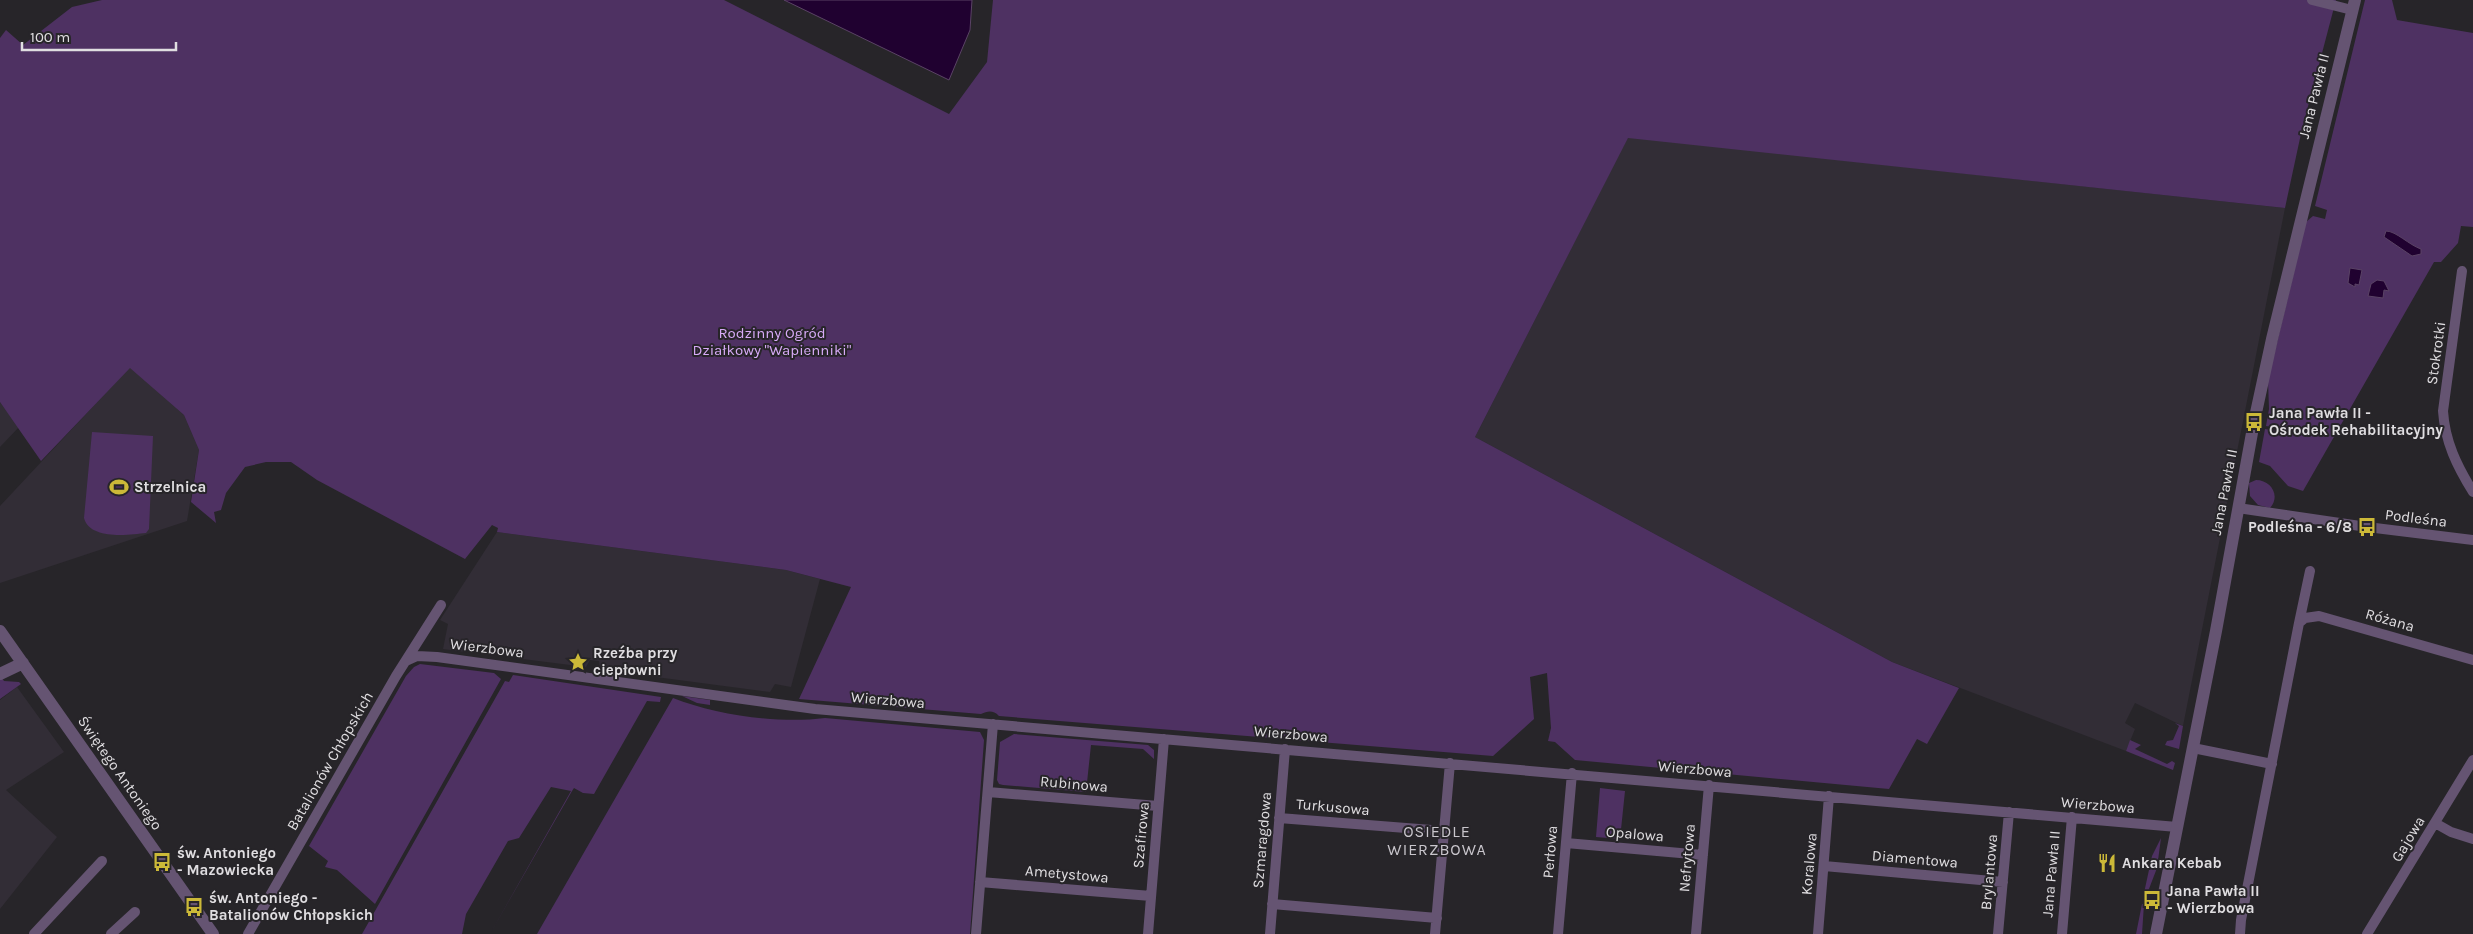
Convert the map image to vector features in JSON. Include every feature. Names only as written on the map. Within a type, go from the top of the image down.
[{"type":"street","points":[[2312,0],[2353,5]]},
{"type":"street","name":"Jana Pawła II","points":[[2156,934],[2272,340],[2353,5]]},
{"type":"street","name":"Stokrotki","points":[[2462,271],[2443,411],[2444,424],[2452,454],[2473,492]]},
{"type":"street","name":"Podleśna","points":[[2238,508],[2473,540]]},
{"type":"street","points":[[2240,934],[2240,920],[2310,571]]},
{"type":"street","name":"Batalionów Chłopskich","points":[[248,934],[406,661],[441,605]]},
{"type":"street","name":"Różana","points":[[2299,623],[2305,618],[2319,616],[2473,660]]},
{"type":"street","name":"Świętego Antoniego","points":[[0,630],[213,934]]},
{"type":"street","name":"Wierzbowa","points":[[406,661],[417,656],[437,657],[815,710],[2177,826]]},
{"type":"street","points":[[0,668],[20,659]]},
{"type":"street","points":[[0,674],[20,659]]},
{"type":"street","points":[[976,934],[993,724]]},
{"type":"street","name":"Szafirowa","points":[[1148,934],[1164,739]]},
{"type":"street","points":[[2193,748],[2272,764]]},
{"type":"street","name":"Szmaragdowa","points":[[1270,934],[1285,749]]},
{"type":"street","name":"Gajowa","points":[[2368,934],[2473,760]]},
{"type":"street","points":[[1435,934],[1450,763]]},
{"type":"street","name":"Perłowa","points":[[1558,934],[1572,773]]},
{"type":"street","name":"Nefrytowa","points":[[1696,934],[1709,785]]},
{"type":"street","name":"Rubinowa","points":[[988,792],[1158,806]]},
{"type":"street","name":"Koralowa","points":[[1818,934],[1829,796]]},
{"type":"street","name":"Brylantowa","points":[[1998,934],[2009,812]]},
{"type":"street","name":"Jana Pawła II","points":[[2062,934],[2072,817]]},
{"type":"street","name":"Turkusowa","points":[[1279,818],[1444,832]]},
{"type":"street","points":[[2435,823],[2451,832],[2473,839]]},
{"type":"street","name":"Opalowa","points":[[1566,843],[1702,855]]},
{"type":"street","points":[[34,934],[102,861]]},
{"type":"street","name":"Diamentowa","points":[[1824,866],[2003,882]]},
{"type":"street","name":"Ametystowa","points":[[980,882],[1151,896]]},
{"type":"street","points":[[1272,904],[1437,918]]},
{"type":"street","points":[[111,934],[136,912]]},
{"type":"shaded area","points":[[784,0],[972,0],[970,30],[949,80]]},
{"type":"shaded area","points":[[1628,137],[2285,208],[2183,726],[2135,703],[2125,723],[2135,729],[2126,751],[1892,662],[1475,437]]},
{"type":"shaded area","points":[[2386,231],[2394,233],[2421,249],[2421,254],[2412,256],[2384,237]]},
{"type":"shaded area","points":[[2350,268],[2362,270],[2359,285],[2355,284],[2355,287],[2348,283]]},
{"type":"shaded area","points":[[2377,280],[2384,281],[2389,291],[2384,290],[2383,298],[2368,296],[2371,284]]},
{"type":"shaded area","name":"Strzelnica","points":[[130,367],[184,415],[199,450],[187,521],[0,583],[0,506]]},
{"type":"shaded area","points":[[0,402],[19,427],[0,447]]},
{"type":"shaded area","points":[[497,532],[786,570],[820,579],[791,687],[775,684],[770,692],[603,670],[600,669],[599,661],[590,660],[586,667],[515,658],[512,651],[469,646],[465,652],[443,649],[448,624],[440,620]]},
{"type":"shaded area","points":[[17,687],[64,752],[6,790],[57,837],[0,909],[0,700]]},
{"type":"green space","name":"Rodzinny Ogród Działkowy \"Wapienniki\"","points":[[102,0],[724,0],[949,114],[987,62],[993,0],[2336,0],[2302,129],[2285,208],[1628,138],[1475,437],[1892,662],[1959,688],[1927,744],[1917,739],[1889,789],[1575,760],[1555,742],[1548,741],[1551,728],[1547,673],[1530,677],[1534,719],[1493,756],[999,716],[990,712],[981,714],[799,699],[851,587],[786,570],[497,532],[498,528],[492,525],[465,559],[317,480],[291,462],[266,462],[245,467],[226,493],[221,510],[214,512],[216,523],[191,502],[199,450],[184,415],[130,368],[41,461],[0,402],[0,38],[6,30],[23,45],[72,7]]},
{"type":"green space","points":[[2365,0],[2392,0],[2397,20],[2473,33],[2473,227],[2461,226],[2458,243],[2441,262],[2434,262],[2303,491],[2288,486],[2270,466],[2259,462],[2265,429],[2277,431],[2278,428],[2266,426],[2269,409],[2268,380],[2306,222],[2313,216],[2325,219],[2327,210],[2315,206]]},
{"type":"green space","name":"Strzelnica","points":[[92,432],[153,436],[149,529],[146,533],[120,535],[102,533],[88,525],[84,518]]},
{"type":"green space","points":[[2256,480],[2266,483],[2273,490],[2275,499],[2270,508],[2258,505],[2250,496],[2249,483]]},
{"type":"green space","points":[[420,664],[494,673],[501,679],[375,904],[337,870],[325,867],[328,861],[309,846],[406,676],[414,667]]},
{"type":"green space","points":[[0,675],[4,681],[19,682],[21,684],[0,699]]},
{"type":"green space","points":[[513,675],[661,697],[660,702],[647,701],[594,794],[583,793],[574,788],[490,934],[571,791],[551,787],[519,838],[508,841],[466,914],[462,934],[362,934],[505,681],[509,682]]},
{"type":"green space","points":[[682,696],[710,700],[710,705],[697,703]]},
{"type":"green space","points":[[673,698],[708,709],[748,717],[788,720],[825,718],[980,732],[984,740],[970,934],[537,934]]},
{"type":"green space","points":[[2175,723],[2183,726],[2179,749],[2165,745],[2167,741],[2173,740],[2179,726]]},
{"type":"green space","points":[[1014,734],[1148,745],[1154,750],[1154,759],[1143,749],[1091,745],[1086,792],[999,784],[997,780],[1000,742]]},
{"type":"green space","points":[[2130,740],[2141,745],[2135,749],[2167,764],[2172,761],[2175,763],[2173,770],[2126,751]]},
{"type":"green space","points":[[1600,788],[1625,791],[1620,839],[1596,837]]},
{"type":"green space","points":[[2161,838],[2157,868],[2147,894],[2144,893],[2152,856]]},
{"type":"green space","points":[[2142,904],[2144,904],[2142,934],[2136,934]]},
{"type":"place","name":"Jana Pawła II - Ośrodek Rehabilitacyjny","points":[[2254,422]]},
{"type":"place","name":"Strzelnica","points":[[119,487]]},
{"type":"place","name":"Podleśna - 6/8","points":[[2367,527]]},
{"type":"place","name":"Rzeźba przy ciepłowni","points":[[578,662]]},
{"type":"place","name":"św. Antoniego - Mazowiecka","points":[[162,862]]},
{"type":"place","name":"Ankara Kebab","points":[[2107,863]]},
{"type":"place","name":"Jana Pawła II - Wierzbowa","points":[[2152,900]]},
{"type":"place","name":"św. Antoniego - Batalionów Chłopskich","points":[[194,907]]},
{"type":"district","name":"OSIEDLE WIERZBOWA","points":[[1437,840]]}]
